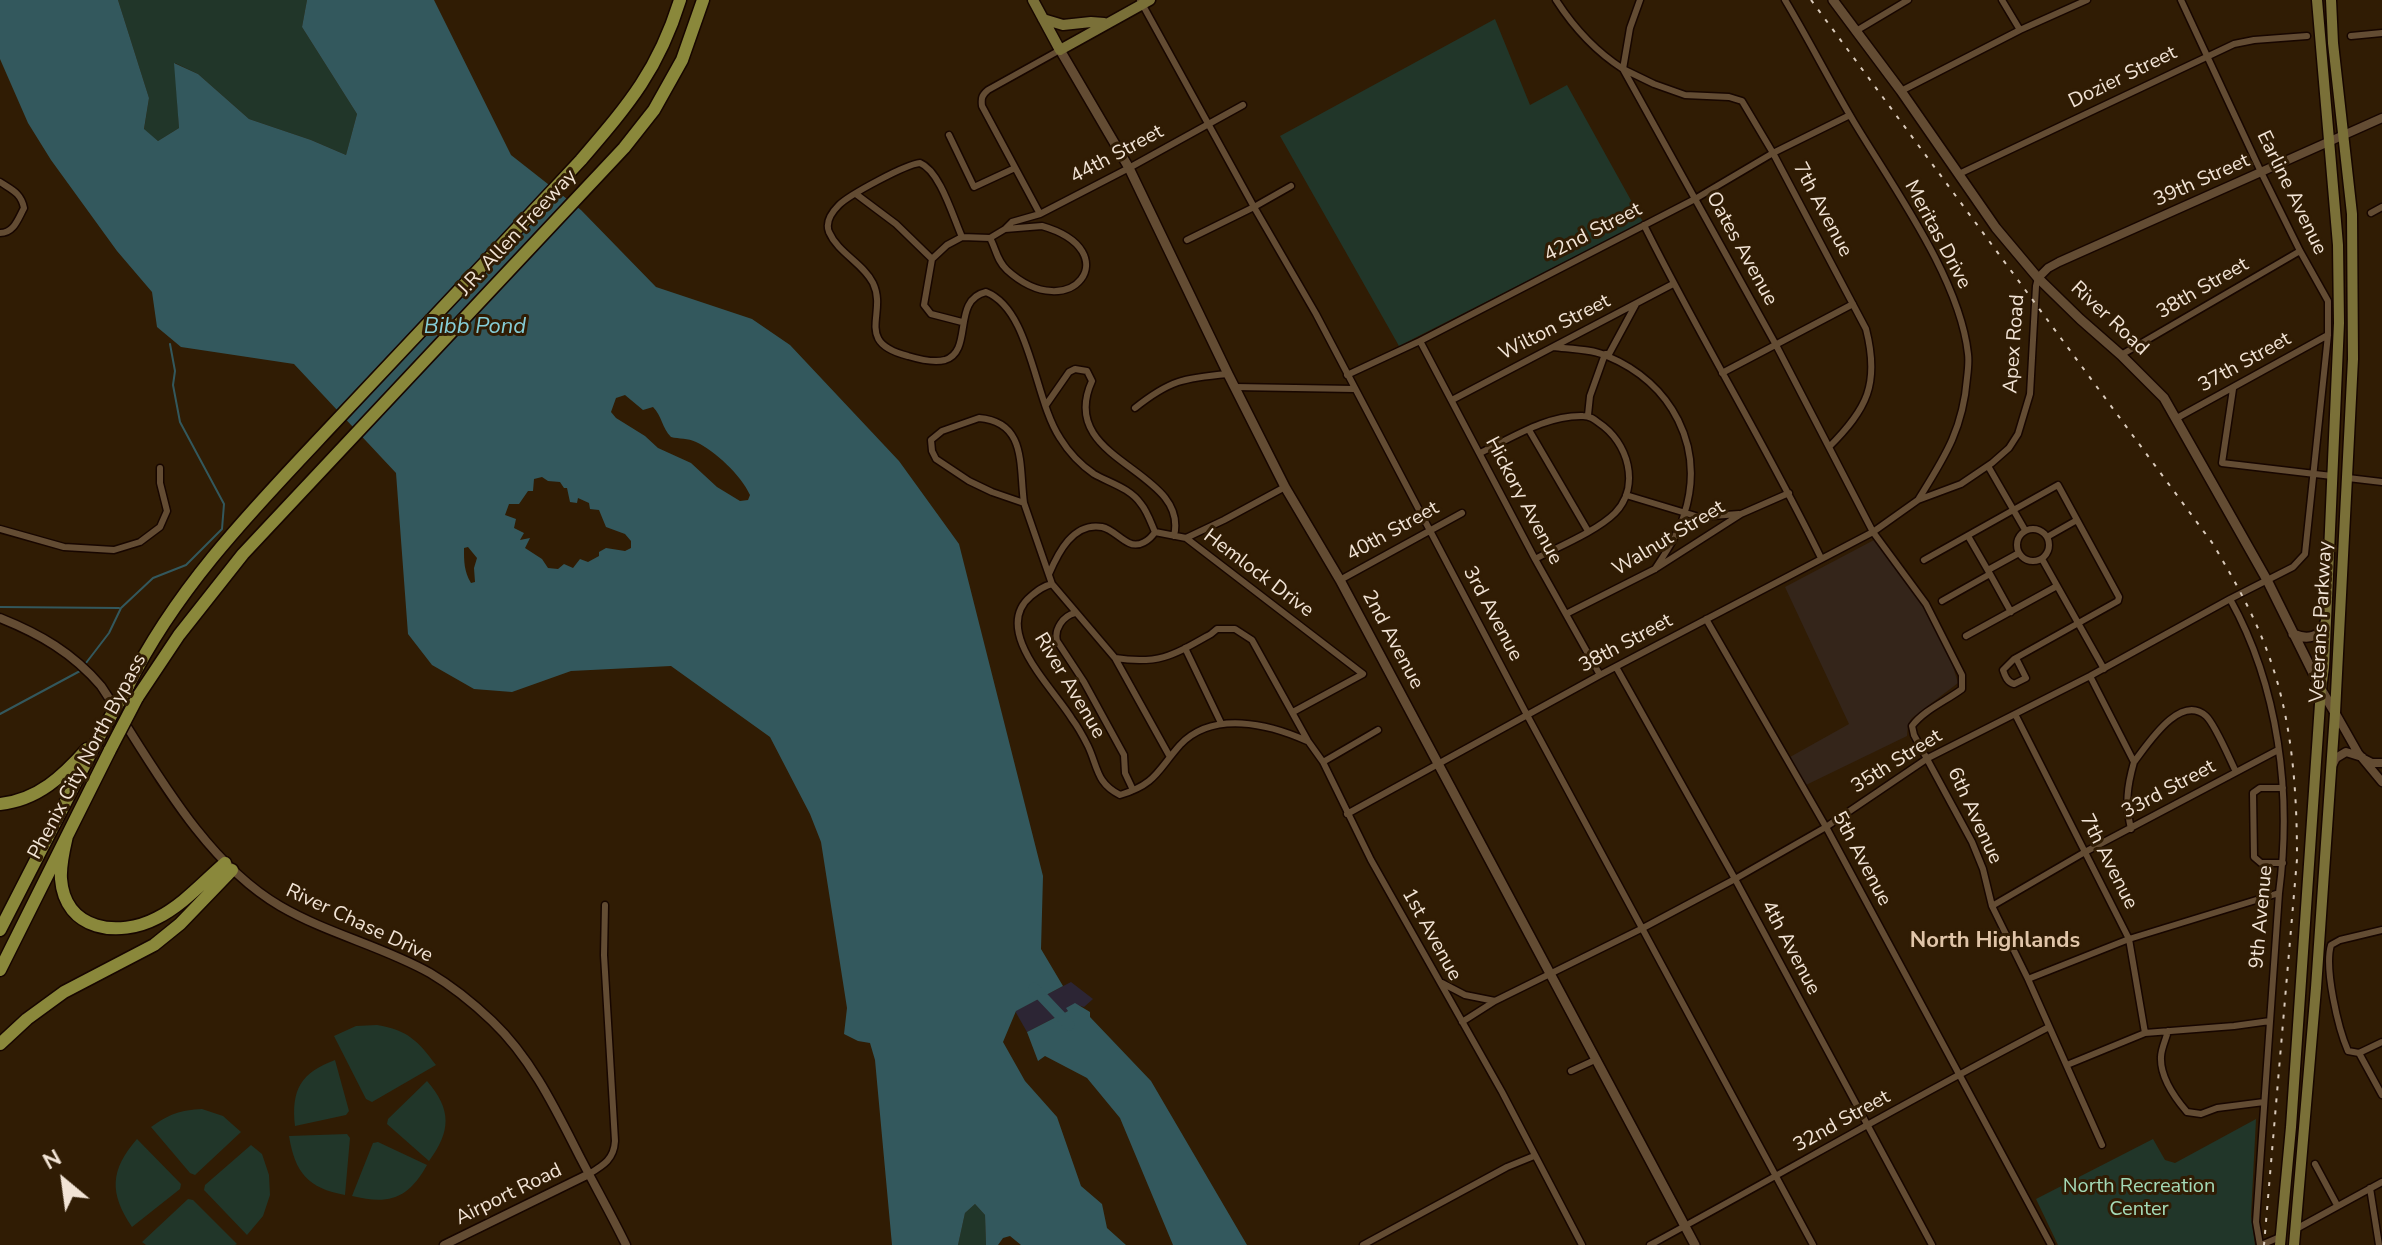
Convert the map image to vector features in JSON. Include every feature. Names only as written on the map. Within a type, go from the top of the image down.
[{"type":"highway","name":"J.R. Allen Freeway","points":[[307,452],[581,160],[633,99],[671,30],[680,0]]},
{"type":"highway","name":"J.R. Allen Freeway","points":[[325,468],[599,176],[654,110],[682,60],[705,0]]},
{"type":"highway","name":"Phenix City North Bypass","points":[[0,930],[100,735],[173,611],[214,555],[307,452]]},
{"type":"highway","name":"Phenix City North Bypass","points":[[0,970],[137,698],[179,635],[221,581],[325,468]]},
{"type":"highway","points":[[0,804],[37,795],[69,770],[100,735]]},
{"type":"highway","points":[[67,836],[61,874],[67,899],[85,920],[107,929],[131,928],[162,916],[228,866]]},
{"type":"highway","points":[[0,1044],[51,1000],[154,945],[180,924],[228,866]]},
{"type":"main road","points":[[1033,0],[1060,50],[1144,1]]},
{"type":"main road","name":"River Road","points":[[1833,0],[1996,228],[2038,278],[2164,398],[2267,580],[2335,713]]},
{"type":"main road","name":"Veterans Parkway","points":[[2280,1241],[2293,1112],[2326,619],[2339,323],[2338,245],[2317,0]]},
{"type":"main road","name":"Veterans Parkway","points":[[2294,1245],[2332,766],[2353,359],[2352,214],[2331,0]]},
{"type":"main road","points":[[1043,19],[1063,25],[1100,24]]},
{"type":"main road","points":[[1050,32],[1059,33],[1100,24]]},
{"type":"main road","name":"2nd Avenue","points":[[1060,50],[1129,168],[1285,487],[1340,580],[1695,1245]]},
{"type":"main road","points":[[2293,634],[2314,637],[2323,630],[2326,619]]},
{"type":"street","name":"Oates Avenue","points":[[1556,0],[1586,40],[1623,69],[1776,345],[1873,532]]},
{"type":"street","points":[[1623,69],[1630,28],[1640,0]]},
{"type":"street","name":"Meritas Drive","points":[[1785,0],[1916,225],[1960,312],[1969,356],[1965,404],[1952,444],[1918,500]]},
{"type":"street","points":[[1856,31],[1908,0]]},
{"type":"street","points":[[2002,0],[2020,30]]},
{"type":"street","points":[[1901,91],[2020,30],[2087,0]]},
{"type":"street","name":"Earline Avenue","points":[[2181,0],[2261,172],[2328,301],[2328,335],[2305,554],[2293,567],[2267,580]]},
{"type":"street","name":"3rd Avenue","points":[[1144,1],[1254,207],[1316,314],[1527,715],[1813,1245]]},
{"type":"street","points":[[2351,36],[2382,33]]},
{"type":"street","name":"Dozier Street","points":[[1959,174],[2234,44],[2307,36]]},
{"type":"street","points":[[1040,214],[982,106],[983,94],[1060,50]]},
{"type":"street","name":"7th Avenue","points":[[1623,69],[1677,93],[1742,101],[1773,153],[1866,329],[1872,355],[1871,377],[1863,407],[1829,447]]},
{"type":"street","name":"44th Street","points":[[1005,229],[1012,222],[1040,214],[1129,168],[1243,105]]},
{"type":"street","name":"42nd Street","points":[[1347,375],[1420,341],[1695,199],[1773,153],[1850,115]]},
{"type":"street","name":"39th Street","points":[[2038,278],[2059,262],[2382,118]]},
{"type":"street","points":[[949,135],[974,187],[1015,168]]},
{"type":"street","points":[[962,237],[938,182],[927,166],[914,164],[840,204],[829,217],[827,229],[873,284],[876,329],[880,341],[888,349],[922,359],[945,360],[957,350],[962,336],[962,322],[972,299],[980,293],[1000,299],[1010,311],[1021,334],[1059,438],[1074,457],[1094,473],[1119,485],[1141,503],[1155,532],[1151,539],[1137,545],[1102,527],[1085,528],[1072,536],[1059,551],[1049,575]]},
{"type":"street","points":[[0,182],[17,192],[24,208],[13,229],[0,233]]},
{"type":"street","points":[[1187,240],[1291,186]]},
{"type":"street","points":[[856,194],[896,224],[932,259]]},
{"type":"street","points":[[2371,213],[2382,207]]},
{"type":"street","points":[[1644,225],[1821,558]]},
{"type":"street","points":[[962,322],[931,314],[924,305],[932,259],[947,245],[962,237],[990,238],[1005,229],[1042,226],[1057,230],[1071,240],[1080,250],[1088,268],[1085,276],[1073,287],[1063,291],[1042,290],[1006,269],[998,259],[990,238]]},
{"type":"street","name":"38th Street","points":[[2121,355],[2300,251]]},
{"type":"street","name":"Apex Road","points":[[1918,500],[1961,484],[2009,448],[2023,421],[2030,394],[2038,278]]},
{"type":"street","name":"Wilton Street","points":[[1452,400],[1673,284]]},
{"type":"street","points":[[1605,354],[1609,354],[1636,304]]},
{"type":"street","points":[[1722,373],[1853,304]]},
{"type":"street","name":"37th Street","points":[[2177,418],[2328,335]]},
{"type":"street","name":"Hickory Avenue","points":[[1420,341],[1600,675]]},
{"type":"street","points":[[1553,347],[1605,354],[1635,370],[1665,396],[1679,423],[1689,449],[1690,472],[1685,514],[1655,569]]},
{"type":"street","points":[[1588,415],[1590,396],[1605,354]]},
{"type":"street","points":[[1046,405],[1069,372],[1075,369],[1087,371],[1092,381],[1084,406],[1084,416],[1089,426],[1115,457],[1146,478],[1173,510],[1177,520],[1174,536]]},
{"type":"street","points":[[1135,408],[1170,383],[1228,374]]},
{"type":"street","points":[[1235,387],[1354,389]]},
{"type":"street","points":[[2233,389],[2222,463],[2332,476]]},
{"type":"street","points":[[1480,453],[1542,423],[1588,415],[1614,435],[1626,455],[1630,472],[1626,495],[1617,511],[1601,525],[1535,559]]},
{"type":"street","points":[[1024,503],[969,481],[936,459],[931,440],[942,431],[979,418],[996,419],[1007,428],[1017,442],[1024,503],[1052,584],[1115,658],[1170,757]]},
{"type":"street","points":[[1529,430],[1588,531]]},
{"type":"street","points":[[1988,466],[2025,530]]},
{"type":"street","points":[[0,529],[46,543],[94,550],[114,550],[140,542],[160,527],[167,511],[160,483],[160,468]]},
{"type":"street","points":[[2348,478],[2382,482]]},
{"type":"street","points":[[1924,560],[2058,485],[2119,597],[2118,601],[2016,658],[2005,666],[2006,678],[2014,684],[2026,678],[2016,658]]},
{"type":"street","points":[[1186,538],[1285,487]]},
{"type":"street","name":"Walnut Street","points":[[1566,614],[1655,569],[1741,514],[1789,493]]},
{"type":"street","points":[[1626,495],[1699,517],[1741,514]]},
{"type":"street","name":"38th Street","points":[[1347,814],[1600,675],[1873,532],[1918,500]]},
{"type":"street","name":"40th Street","points":[[1340,580],[1462,513]]},
{"type":"street","points":[[2047,537],[2077,520]]},
{"type":"street","points":[[2025,530],[2039,530],[2047,537],[2049,547],[2042,559]]},
{"type":"street","points":[[2025,530],[2017,541],[2019,553],[2030,561],[2042,559]]},
{"type":"street","name":"Hemlock Drive","points":[[1155,532],[1186,538],[1363,674],[1293,712]]},
{"type":"street","name":"6th Avenue","points":[[1873,532],[1926,604],[1962,675],[1962,689],[1919,716],[1912,726],[1914,735],[1972,842],[1983,869],[1992,906],[2102,1145]]},
{"type":"street","points":[[1968,536],[2011,612]]},
{"type":"street","points":[[1942,601],[2019,553]]},
{"type":"street","points":[[2042,559],[2104,669]]},
{"type":"street","name":"35th Street","points":[[1462,1022],[1495,1001],[1735,879],[1826,827],[1928,758],[2104,669],[2267,580]]},
{"type":"street","name":"River Avenue","points":[[1052,584],[1044,586],[1023,604],[1019,615],[1019,630],[1027,654],[1070,715],[1089,748],[1098,776],[1120,795],[1133,790]]},
{"type":"street","points":[[1966,636],[2057,586]]},
{"type":"street","name":"9th Avenue","points":[[2230,599],[2251,644],[2270,705],[2283,788],[2283,863],[2256,1222],[2261,1245]]},
{"type":"street","points":[[1075,613],[1068,615],[1055,635],[1124,755],[1125,773],[1133,790],[1155,779],[1183,742],[1221,723],[1274,729],[1308,741]]},
{"type":"street","name":"River Chase Drive","points":[[0,618],[39,634],[90,673],[188,818],[228,866],[278,905],[429,973],[463,996],[494,1023],[521,1054],[544,1089],[589,1174]]},
{"type":"street","name":"5th Avenue","points":[[1706,619],[1826,827],[2051,1245]]},
{"type":"street","name":"1st Avenue","points":[[1185,648],[1224,627],[1235,629],[1252,640],[1308,741],[1323,762],[1347,814],[1582,1245]]},
{"type":"street","points":[[1115,658],[1139,662],[1163,659],[1185,648],[1221,723]]},
{"type":"street","name":"4th Avenue","points":[[1616,667],[1735,879],[1932,1245]]},
{"type":"street","points":[[2006,678],[2022,669]]},
{"type":"street","points":[[2090,676],[2134,762]]},
{"type":"street","points":[[2131,829],[2126,809],[2134,762],[2171,719],[2182,712],[2195,710],[2208,717],[2236,772]]},
{"type":"street","points":[[2335,713],[2382,782]]},
{"type":"street","name":"7th Avenue","points":[[2015,714],[2129,939],[2145,1033]]},
{"type":"street","points":[[1323,762],[1378,730]]},
{"type":"street","name":"33rd Street","points":[[1992,906],[2085,852],[2278,750]]},
{"type":"street","points":[[2332,766],[2336,758],[2346,752],[2372,763],[2382,763]]},
{"type":"street","points":[[2283,788],[2260,788],[2253,793],[2254,857],[2261,863],[2283,863]]},
{"type":"street","points":[[2028,979],[2129,939],[2279,893]]},
{"type":"street","points":[[605,905],[604,955],[615,1152],[610,1160],[589,1174],[626,1245]]},
{"type":"street","points":[[2382,930],[2340,940],[2331,945],[2328,953],[2332,990],[2348,1051],[2359,1053],[2382,1042]]},
{"type":"street","points":[[1439,982],[1465,995],[1495,1001]]},
{"type":"street","points":[[2067,1065],[2145,1033],[2270,1021]]},
{"type":"street","name":"32nd Street","points":[[1650,1245],[2049,1027]]},
{"type":"street","points":[[2168,1031],[2161,1057],[2164,1074],[2177,1101],[2187,1112],[2201,1114],[2217,1108],[2264,1102]]},
{"type":"street","points":[[2359,1053],[2382,1095]]},
{"type":"street","points":[[1571,1071],[1597,1059]]},
{"type":"street","points":[[1363,1245],[1507,1167],[1534,1156]]},
{"type":"street","points":[[2315,1164],[2337,1205]]},
{"type":"street","name":"Airport Road","points":[[444,1245],[589,1174]]},
{"type":"street","points":[[2296,1229],[2382,1182]]},
{"type":"street","points":[[2370,1188],[2379,1245]]},
{"type":"street","points":[[2261,1245],[2280,1241]]},
{"type":"shaded area","points":[[1874,540],[1923,606],[1951,660],[1958,683],[1912,718],[1907,736],[1806,785],[1790,757],[1849,724],[1785,587]]},
{"type":"shaded area","points":[[1071,982],[1093,999],[1084,1007],[1074,1004],[1068,1011],[1027,1032],[1015,1011]]},
{"type":"green space","points":[[118,0],[307,0],[302,27],[357,114],[346,155],[249,119],[198,74],[175,63],[179,128],[158,141],[144,130],[149,98]]},
{"type":"green space","points":[[1495,19],[1530,105],[1567,85],[1643,222],[1399,346],[1280,136]]},
{"type":"green space","points":[[377,1025],[397,1030],[411,1038],[436,1065],[372,1102],[366,1099],[334,1036],[356,1026]]},
{"type":"green space","points":[[335,1060],[349,1111],[346,1115],[295,1126],[295,1102],[301,1084],[314,1071]]},
{"type":"green space","points":[[427,1081],[441,1102],[446,1121],[441,1140],[429,1161],[387,1124],[388,1119]]},
{"type":"green space","points":[[202,1109],[223,1116],[241,1132],[195,1175],[151,1127],[175,1114]]},
{"type":"green space","name":"North Recreation Center","points":[[2256,1119],[2251,1216],[2255,1245],[2058,1245],[2036,1199],[2153,1139],[2165,1160],[2175,1163]]},
{"type":"green space","points":[[347,1134],[350,1138],[345,1195],[321,1188],[305,1177],[295,1160],[289,1136]]},
{"type":"green space","points":[[137,1139],[181,1184],[180,1189],[132,1227],[119,1203],[116,1182],[122,1161]]},
{"type":"green space","points":[[378,1142],[427,1165],[412,1185],[396,1197],[377,1200],[352,1196],[373,1143]]},
{"type":"green space","points":[[251,1145],[262,1154],[269,1175],[270,1195],[263,1216],[247,1235],[204,1190],[205,1185]]},
{"type":"green space","points":[[188,1199],[193,1200],[237,1244],[146,1245],[142,1242]]},
{"type":"green space","points":[[975,1204],[985,1215],[986,1245],[958,1245],[965,1213]]},
{"type":"water","name":"Bibb Pond","points":[[0,0],[118,0],[149,98],[144,129],[158,141],[179,128],[174,63],[198,74],[249,119],[346,155],[357,114],[302,27],[307,0],[434,0],[511,155],[581,210],[656,287],[752,319],[790,345],[899,461],[959,544],[1043,876],[1041,949],[1063,986],[1016,1011],[1003,1042],[1025,1081],[1057,1117],[1081,1186],[1102,1204],[1107,1228],[1126,1245],[1021,1245],[1010,1236],[1003,1238],[998,1245],[986,1245],[985,1215],[975,1204],[965,1213],[958,1245],[892,1245],[875,1060],[870,1043],[844,1034],[847,1008],[821,842],[770,737],[671,666],[571,671],[512,692],[474,689],[432,665],[408,634],[396,473],[294,364],[181,347],[157,327],[152,292],[117,251],[51,160],[28,123],[0,59]],"holes":[[[625,395],[643,410],[653,407],[671,437],[696,442],[719,457],[746,487],[750,495],[748,500],[740,501],[717,487],[691,463],[658,448],[616,418],[611,412],[616,398]],[[542,477],[560,482],[567,488],[570,502],[577,503],[578,498],[589,503],[590,509],[599,510],[606,527],[625,534],[631,541],[631,548],[625,551],[606,548],[588,562],[580,559],[573,568],[564,564],[558,569],[548,568],[542,559],[525,548],[530,538],[520,540],[524,533],[514,528],[516,519],[505,515],[509,504],[519,504],[528,491],[533,491],[534,479]],[[468,547],[477,558],[475,582],[471,583],[467,574],[464,548]]]},
{"type":"water","points":[[1075,1003],[1090,1012],[1090,1017],[1151,1081],[1247,1245],[1173,1245],[1120,1118],[1087,1078],[1045,1056],[1038,1061],[1027,1032],[1068,1011],[1066,1008]]},
{"type":"waterway","points":[[86,663],[109,633],[121,608],[153,578],[186,565],[222,529],[224,504],[180,422],[170,344]]},
{"type":"waterway","points":[[0,607],[119,608]]},
{"type":"waterway","points":[[0,714],[80,671]]},
{"type":"waterway","points":[[1034,988],[1069,1025]]},
{"type":"railway","points":[[1811,0],[2213,544],[2266,648],[2282,699],[2291,752],[2297,859],[2264,1245]]},
{"type":"district","name":"North Highlands","points":[[1995,942]]}]
